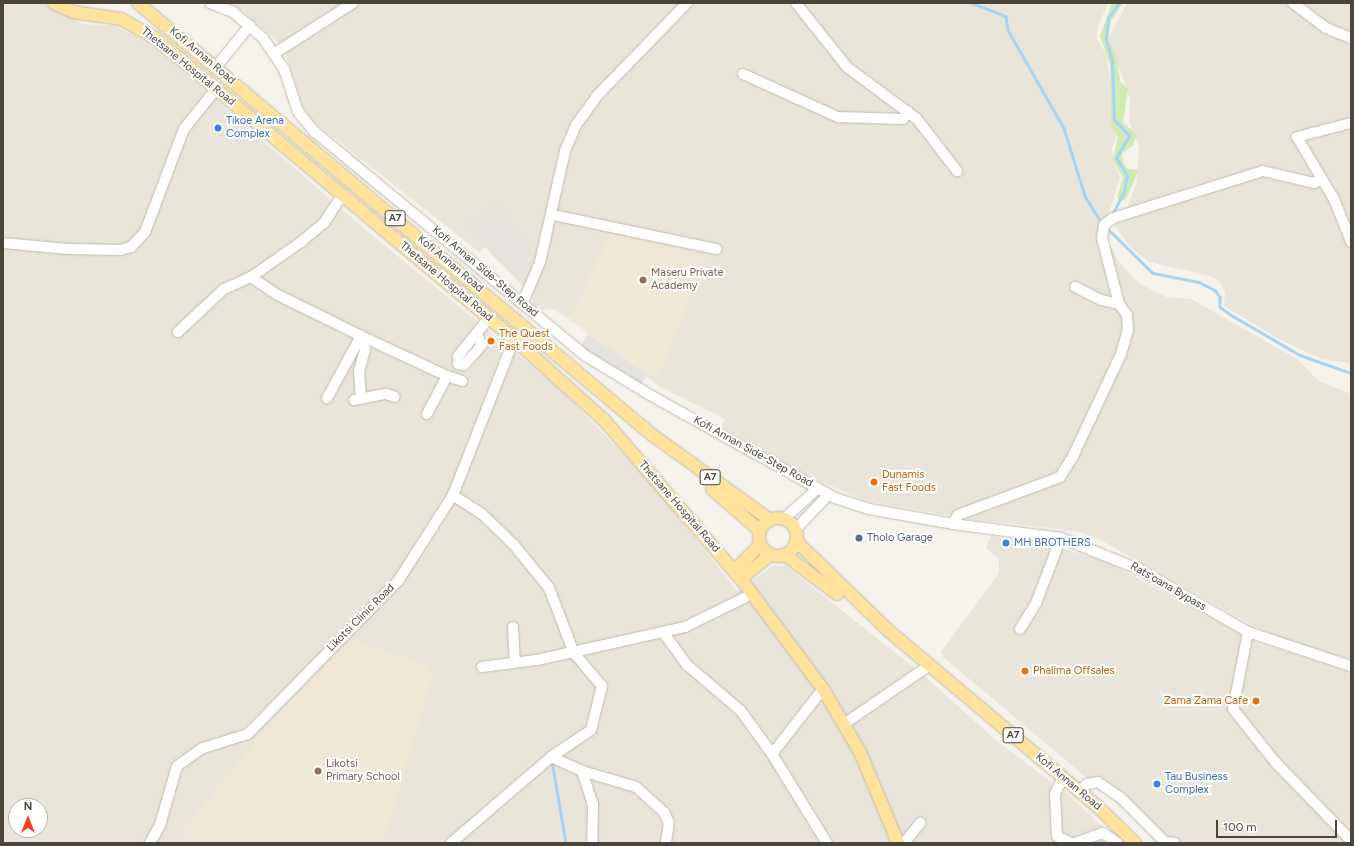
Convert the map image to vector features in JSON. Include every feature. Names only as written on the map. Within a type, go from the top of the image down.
[{"type":"main road","name":"Thetsane Hospital Road","points":[[54,3],[73,12],[134,24],[216,89],[489,318],[604,420],[738,575],[823,689],[844,724],[880,795],[898,843]]},
{"type":"main road","name":"Kofi Annan Road","points":[[138,3],[651,434],[770,520]]},
{"type":"main road","name":"Kofi Annan Road","points":[[651,434],[665,450],[760,530]]},
{"type":"main road","points":[[738,575],[760,545],[760,530],[770,520],[784,519]]},
{"type":"main road","name":"A7","points":[[784,519],[796,536]]},
{"type":"main road","name":"Kofi Annan Road","points":[[796,536],[889,631]]},
{"type":"main road","points":[[738,575],[770,555],[785,555],[796,536]]},
{"type":"main road","points":[[760,545],[770,555]]},
{"type":"main road","name":"Kofi Annan Road","points":[[785,555],[889,631],[1080,792],[1135,843]]},
{"type":"street","name":"Kofi Annan Side-Step Road","points":[[210,3],[233,12],[250,26],[275,53],[298,112],[315,132],[593,360],[818,488],[784,519]]},
{"type":"street","points":[[275,53],[353,3]]},
{"type":"street","points":[[523,302],[540,262],[553,215],[565,151],[581,116],[686,3]]},
{"type":"street","points":[[796,3],[847,66],[908,112],[957,171]]},
{"type":"street","points":[[1293,3],[1326,28],[1351,38]]},
{"type":"street","points":[[216,67],[250,26]]},
{"type":"street","points":[[743,74],[838,117],[902,119],[908,112]]},
{"type":"street","points":[[3,243],[68,249],[120,250],[131,247],[145,232],[184,129],[216,89]]},
{"type":"street","points":[[1351,122],[1297,137],[1344,218],[1351,242]]},
{"type":"street","points":[[953,524],[958,515],[1060,477],[1121,354],[1128,330],[1127,315],[1119,304],[1102,238],[1104,225],[1113,218],[1263,171],[1314,183],[1322,179]]},
{"type":"street","points":[[178,332],[224,289],[251,277],[324,223],[342,195]]},
{"type":"street","points":[[553,215],[716,249]]},
{"type":"street","points":[[251,277],[276,294],[361,336],[447,376],[462,381]]},
{"type":"street","points":[[1075,287],[1101,300],[1119,304]]},
{"type":"street","points":[[477,335],[489,318]]},
{"type":"street","points":[[327,398],[361,336]]},
{"type":"street","points":[[361,336],[365,350],[359,371],[358,399],[386,394],[395,397]]},
{"type":"street","name":"Likotsi Clinic Road","points":[[150,843],[160,825],[177,766],[203,748],[248,734],[398,581],[453,495],[514,340]]},
{"type":"street","points":[[427,414],[447,376]]},
{"type":"street","name":"Rats'oana Bypass","points":[[818,488],[828,495],[869,509],[953,524],[1061,538],[1139,569],[1248,632],[1351,666]]},
{"type":"street","points":[[451,843],[551,757],[592,730],[597,718],[602,686],[574,653],[549,588],[514,545],[482,514],[453,495]]},
{"type":"street","points":[[796,536],[828,495]]},
{"type":"street","points":[[1020,629],[1036,603],[1061,538]]},
{"type":"street","points":[[482,667],[574,653],[663,632],[691,624],[752,594]]},
{"type":"street","points":[[512,627],[515,661]]},
{"type":"street","points":[[663,632],[687,665],[740,711],[772,754],[827,843]]},
{"type":"street","points":[[1248,632],[1233,709],[1276,763],[1351,840]]},
{"type":"street","points":[[844,724],[930,665]]},
{"type":"street","points":[[772,754],[823,689]]},
{"type":"street","points":[[551,757],[582,771],[636,787],[664,812],[669,823],[666,843]]},
{"type":"street","points":[[582,771],[593,804],[592,843]]},
{"type":"street","points":[[1063,778],[1055,794],[1057,836],[1071,843]]},
{"type":"street","points":[[1080,792],[1087,784],[1098,782],[1121,798],[1165,842],[1175,843]]},
{"type":"street","points":[[904,843],[920,823]]},
{"type":"street","points":[[1075,843],[1103,833],[1118,843]]},
{"type":"shaded area","points":[[3,3],[44,3],[83,24],[114,26],[150,43],[366,230],[562,391],[654,486],[737,591],[773,566],[786,566],[927,678],[993,738],[1072,798],[1120,843],[3,843]]},
{"type":"shaded area","points":[[232,3],[1108,3],[1097,29],[1097,39],[1106,54],[1110,78],[1116,139],[1112,147],[1113,159],[1120,178],[1108,216],[1099,226],[1119,262],[1139,283],[1166,297],[1191,299],[1297,359],[1319,381],[1351,394],[1351,659],[1277,639],[1095,537],[1075,531],[961,518],[863,500],[804,474],[721,426],[725,419],[659,386],[569,319],[553,309],[542,310],[533,305],[532,296],[486,247],[479,252],[314,122],[303,107],[286,56],[276,40]]},
{"type":"shaded area","points":[[1127,3],[1351,3],[1351,363],[1321,359],[1281,340],[1224,306],[1225,292],[1220,282],[1211,276],[1149,262],[1131,248],[1115,226],[1116,220],[1124,217],[1137,181],[1139,145],[1129,122],[1130,98],[1108,39]]},
{"type":"shaded area","points":[[498,203],[535,258],[519,280],[493,256],[468,224]]},
{"type":"shaded area","name":"Maseru Private Academy","points":[[612,231],[707,256],[660,374],[647,375],[569,319]]},
{"type":"shaded area","points":[[588,334],[647,375],[641,384],[581,346]]},
{"type":"shaded area","points":[[991,536],[1043,543],[1107,562],[1258,643],[1351,671],[1351,843],[1158,843],[1126,811],[943,657],[941,652],[999,573],[999,559],[986,548]]},
{"type":"shaded area","name":"Likotsi Primary School","points":[[351,640],[425,664],[433,674],[383,843],[198,843],[178,835],[285,707]]},
{"type":"green space","points":[[1112,3],[1123,3],[1111,21],[1108,39],[1116,54],[1120,81],[1128,89],[1123,123],[1137,134],[1133,146],[1122,153],[1123,162],[1128,169],[1139,170],[1126,199],[1120,202],[1117,197],[1123,178],[1113,160],[1118,138],[1111,126],[1110,65],[1100,36]]},
{"type":"waterway","points":[[972,3],[1006,16],[1008,30],[1064,128],[1085,196],[1102,223]]},
{"type":"waterway","points":[[1112,215],[1124,191],[1127,176],[1116,158],[1129,136],[1114,120],[1112,61],[1106,40],[1108,18],[1119,3]]},
{"type":"waterway","points":[[1107,228],[1153,273],[1199,282],[1215,290],[1220,297],[1220,307],[1233,316],[1300,355],[1351,373]]},
{"type":"waterway","points":[[552,761],[566,843]]},
{"type":"place","name":"Tikoe Arena Complex","points":[[218,128]]},
{"type":"place","name":"Maseru Private Academy","points":[[643,280]]},
{"type":"place","name":"The Quest Fast Foods","points":[[491,341]]},
{"type":"place","name":"Dunamis Fast Foods","points":[[874,482]]},
{"type":"place","name":"Tholo Garage","points":[[859,538]]},
{"type":"place","name":"MH BROTHERS","points":[[1006,543]]},
{"type":"place","name":"Phalima Offsales","points":[[1025,671]]},
{"type":"place","name":"Zama Zama Cafe","points":[[1256,701]]},
{"type":"place","name":"Likotsi Primary School","points":[[318,771]]},
{"type":"place","name":"Tau Business Complex","points":[[1157,784]]}]
